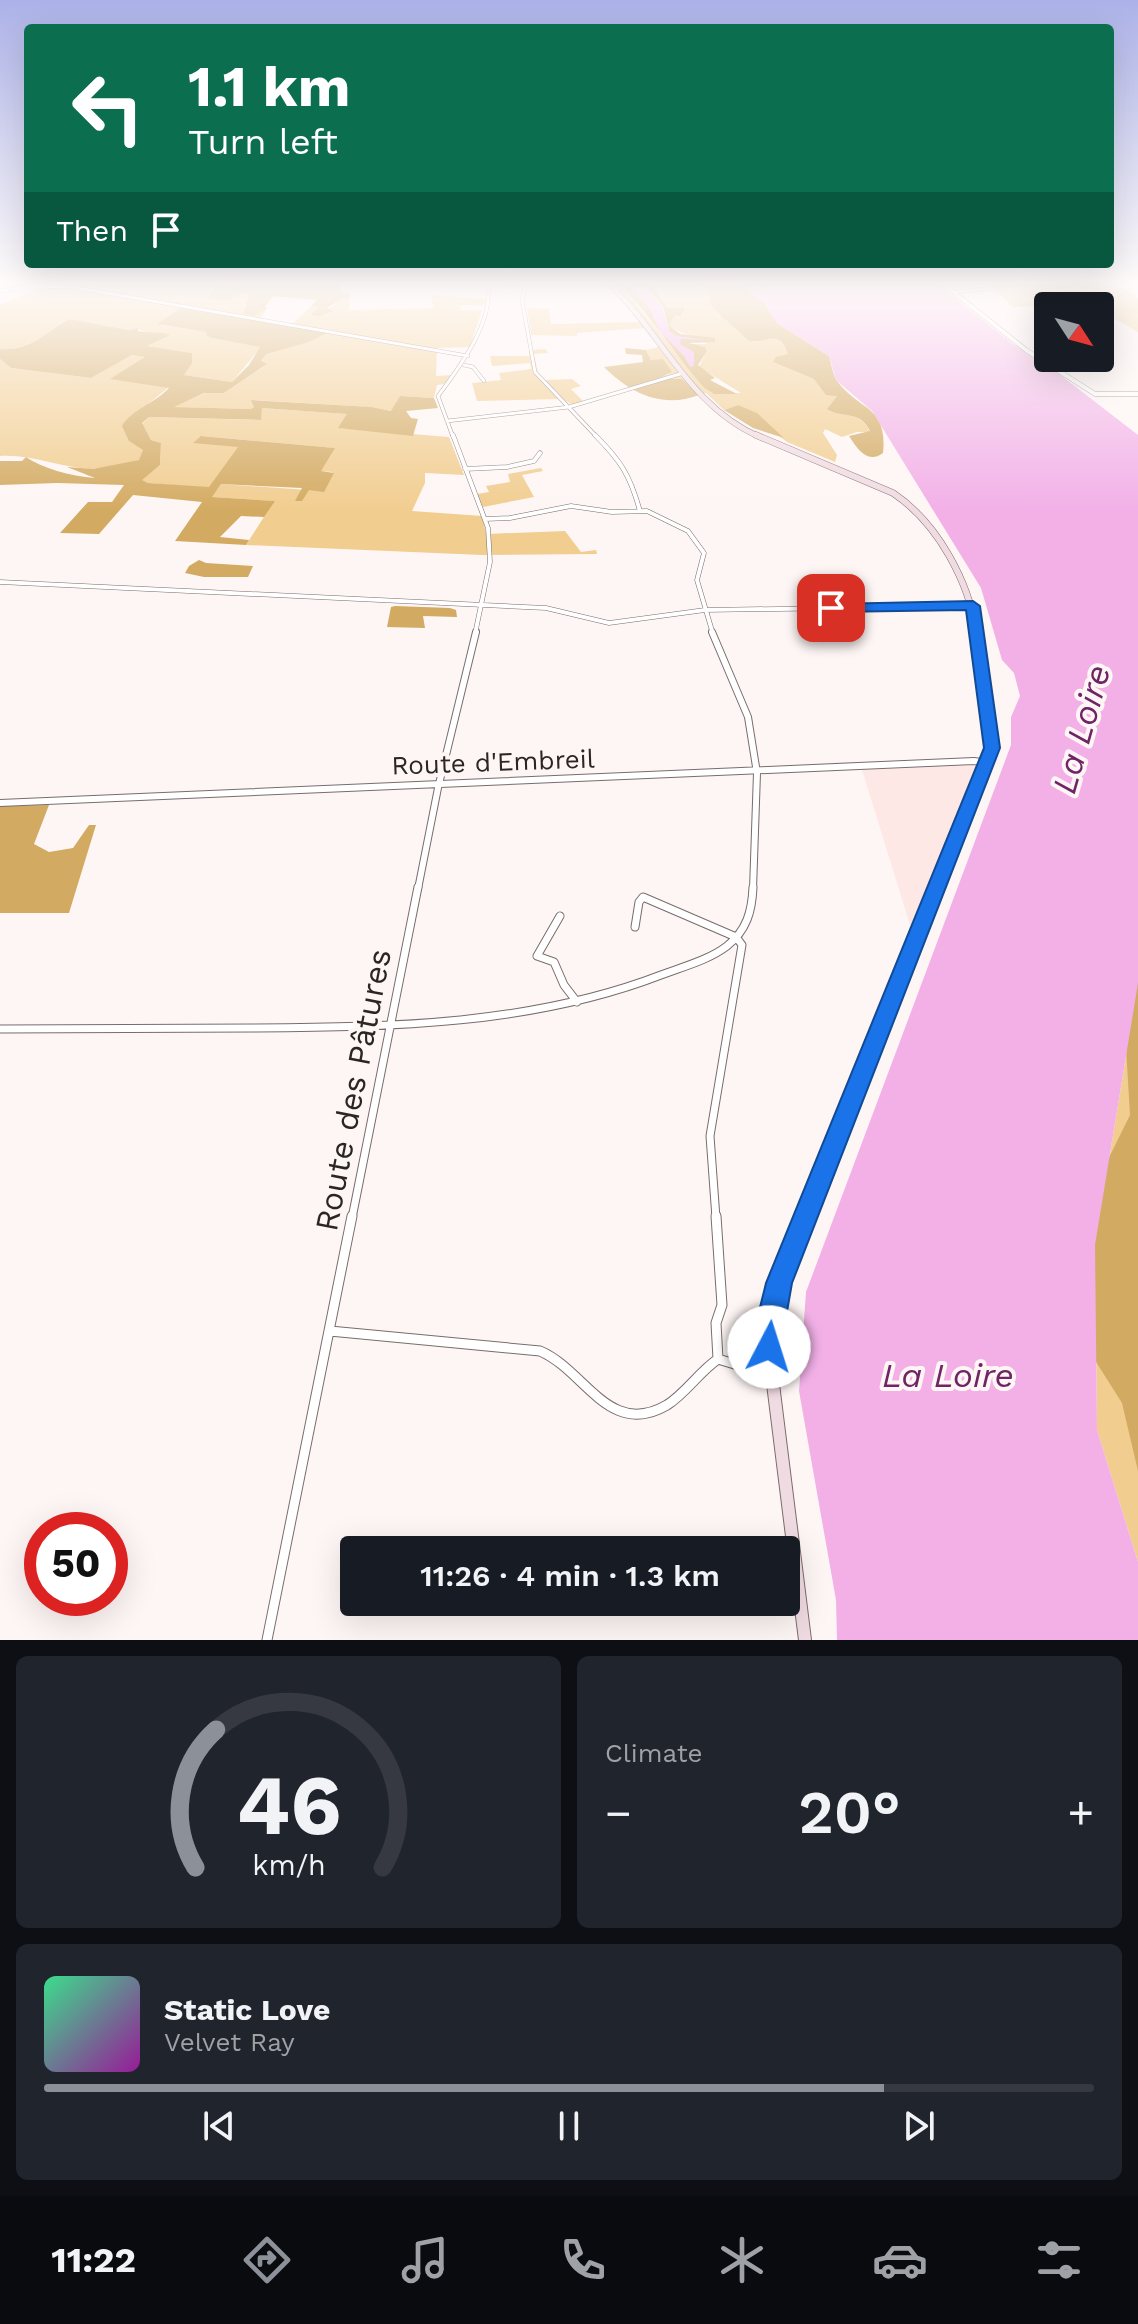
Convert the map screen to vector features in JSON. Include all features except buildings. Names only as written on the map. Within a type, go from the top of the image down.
[{"type":"main road","points":[[669,359],[680,374],[729,420],[745,430],[907,501],[960,575],[973,606],[992,735],[988,763],[779,1283],[770,1324],[771,1375],[805,1640]]},
{"type":"street","points":[[467,359],[439,394],[447,421],[569,407],[680,374]]},
{"type":"street","points":[[533,359],[535,372],[627,469],[640,511]]},
{"type":"street","points":[[1040,359],[1098,393],[1138,394]]},
{"type":"street","points":[[464,365],[473,367],[484,381]]},
{"type":"street","name":"Route des Pâtures","points":[[267,1640],[439,784],[482,606],[490,550],[485,519],[447,421]]},
{"type":"street","points":[[465,469],[507,467],[534,461],[540,453]]},
{"type":"street","points":[[0,1029],[389,1027],[481,1019],[615,993],[699,961],[727,946],[736,937],[745,926],[752,908],[756,770],[748,717],[721,658],[697,580],[704,553],[695,539],[673,522],[640,511],[612,512],[571,506],[510,518],[485,519]]},
{"type":"street","points":[[0,582],[546,608],[609,623],[705,610],[973,606]]},
{"type":"street","name":"Route d'Embreil","points":[[0,803],[974,761],[988,763]]},
{"type":"street","points":[[635,927],[639,902],[643,897],[736,937],[742,945],[710,1136],[722,1305],[716,1323],[718,1359]]},
{"type":"street","points":[[560,916],[537,956],[554,962],[564,985],[577,1002]]},
{"type":"street","points":[[330,1331],[528,1349],[548,1354],[601,1402],[620,1413],[647,1413],[667,1405],[718,1359]]},
{"type":"street","points":[[718,1359],[771,1375]]},
{"type":"shaded area","points":[[0,359],[11,368],[91,378],[126,359],[144,359],[112,379],[169,387],[133,416],[129,441],[144,450],[140,460],[89,469],[0,456]]},
{"type":"shaded area","points":[[0,359],[126,359],[91,378],[11,368]]},
{"type":"shaded area","points":[[143,359],[192,359],[184,375],[232,382],[253,359],[263,359],[261,361],[267,364],[224,393],[204,393],[174,407],[251,409],[254,407],[251,400],[372,407],[391,411],[400,396],[434,398],[438,408],[406,411],[411,418],[418,419],[413,436],[338,428],[347,414],[262,408],[261,420],[149,417],[142,423],[151,440],[161,443],[160,465],[142,480],[148,483],[209,487],[238,447],[193,443],[201,436],[335,448],[321,471],[334,473],[324,492],[309,490],[302,501],[295,501],[302,488],[221,484],[212,497],[275,501],[264,517],[241,516],[220,537],[249,540],[246,545],[175,541],[202,502],[133,495],[99,534],[60,533],[88,502],[112,502],[124,485],[0,485],[0,461],[22,461],[26,457],[57,471],[95,478],[67,467],[93,469],[139,460],[143,450],[129,441],[122,426],[131,415],[169,388],[110,379]]},
{"type":"shaded area","points":[[190,359],[251,359],[232,382],[183,375]]},
{"type":"shaded area","points":[[263,359],[437,359],[436,376],[452,375],[444,384],[437,385],[434,398],[400,396],[392,411],[372,407],[252,400],[254,407],[251,409],[172,407],[205,393],[224,393],[266,365],[261,362]]},
{"type":"shaded area","points":[[491,359],[535,359],[538,373],[545,380],[572,379],[581,386],[571,389],[584,402],[573,405],[562,399],[477,401],[472,383],[501,380],[499,373],[531,369],[530,363],[492,366]]},
{"type":"shaded area","points":[[643,359],[663,359],[672,372],[658,379],[682,379],[699,395],[672,400],[647,396],[604,367],[643,362]]},
{"type":"shaded area","points":[[681,359],[706,389],[714,394],[741,393],[699,367],[703,359],[780,359],[774,362],[814,379],[837,396],[828,408],[857,418],[870,432],[842,437],[825,429],[823,433],[837,455],[835,462],[787,442],[738,405],[724,410],[706,393],[699,395],[657,378],[670,374],[651,360]]},
{"type":"shaded area","points":[[681,359],[702,359],[698,365],[715,378],[710,380],[737,394],[714,394]]},
{"type":"shaded area","points":[[775,359],[830,359],[837,381],[876,417],[881,426],[883,453],[867,456],[855,445],[849,436],[870,431],[856,417],[827,409],[837,396],[826,395],[814,379],[773,362]]},
{"type":"shaded area","points":[[738,405],[757,413],[784,438],[753,428],[724,410]]},
{"type":"shaded area","points":[[262,408],[348,414],[339,428],[449,437],[464,475],[425,473],[425,483],[412,511],[482,516],[486,534],[565,531],[581,552],[596,550],[597,554],[482,555],[246,545],[274,501],[211,497],[221,484],[309,490],[333,472],[320,471],[334,448],[201,436],[239,447],[209,488],[141,480],[160,465],[161,443],[151,440],[142,424],[149,417],[260,420]]},
{"type":"shaded area","points":[[541,468],[543,471],[522,475],[534,497],[483,507],[477,494],[489,492],[486,486],[510,482],[508,474]]},
{"type":"shaded area","points":[[199,560],[253,566],[248,577],[204,577],[185,573],[189,566]]},
{"type":"shaded area","points":[[391,607],[450,608],[456,610],[457,617],[423,616],[425,628],[387,627]]},
{"type":"shaded area","points":[[981,767],[918,923],[910,925],[862,770]]},
{"type":"shaded area","points":[[49,805],[34,844],[49,852],[73,848],[89,825],[96,825],[69,913],[0,913],[0,806]]},
{"type":"shaded area","points":[[1138,955],[1138,1471],[1122,1403],[1079,1335],[1088,1200],[1130,1115],[1126,1048]]},
{"type":"shaded area","points":[[1138,983],[1138,1562],[1097,1430],[1095,1245]]},
{"type":"water","points":[[685,359],[694,359],[694,366],[690,367]]},
{"type":"water","name":"La Loire","points":[[830,359],[1034,359],[1034,372],[1056,372],[1138,435],[1138,983],[1095,1245],[1097,1430],[1138,1562],[1138,1640],[837,1640],[836,1600],[799,1391],[806,1292],[1011,745],[1011,717],[1020,696],[1014,673],[1002,660],[981,588],[872,411],[836,380]]},
{"type":"route","points":[[769,1347],[770,1324],[779,1283],[992,748],[973,606],[831,608]]}]
